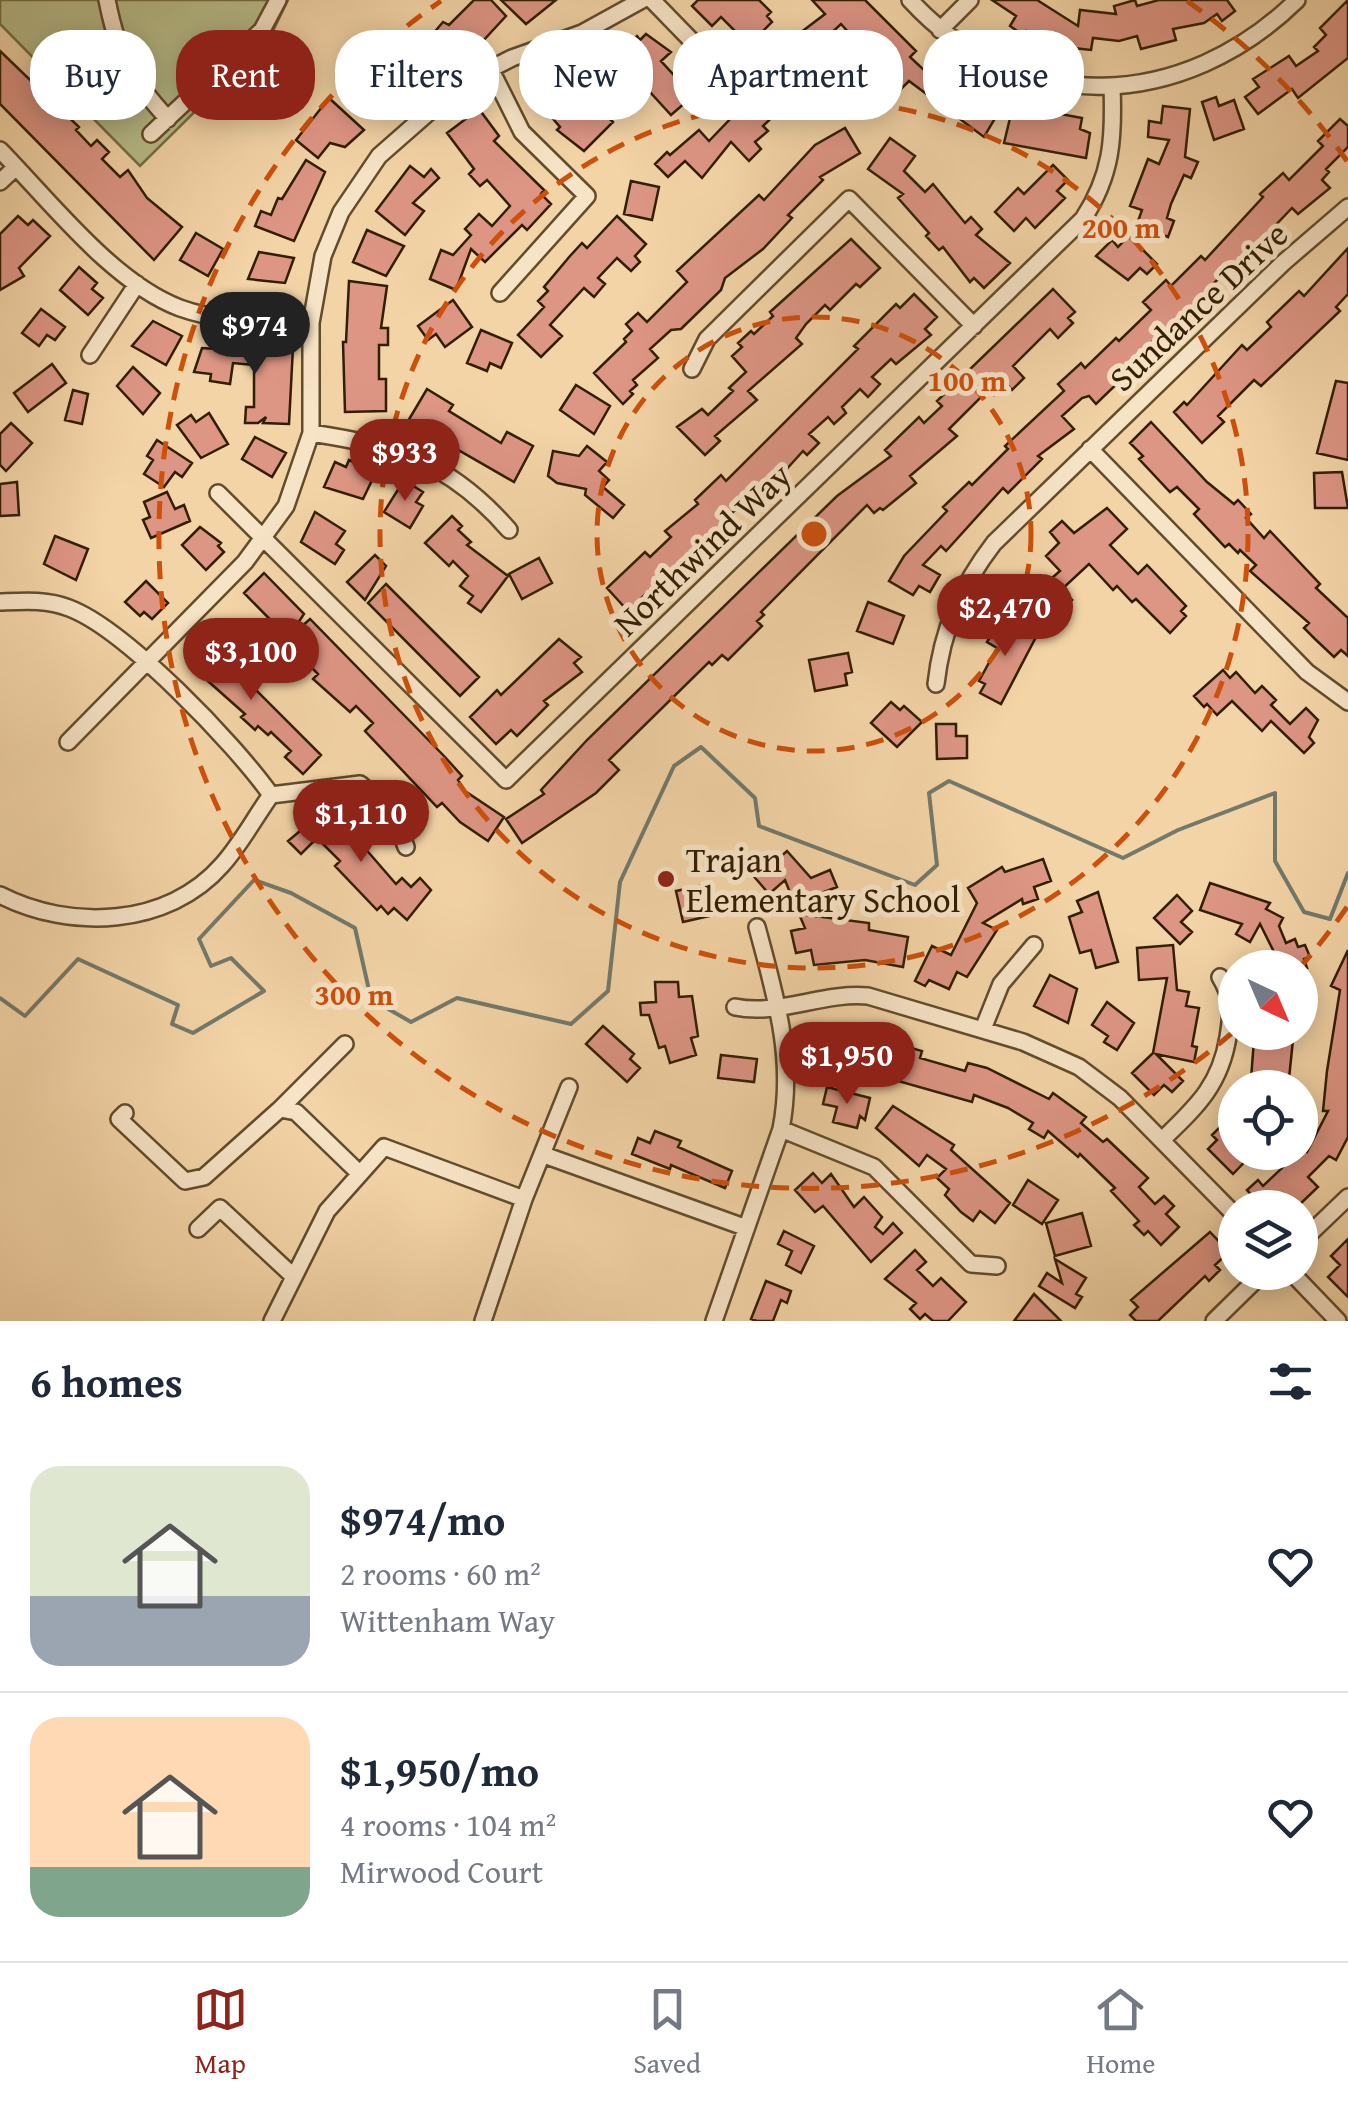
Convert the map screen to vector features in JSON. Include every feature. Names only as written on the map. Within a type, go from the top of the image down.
[{"type":"street","points":[[108,0],[116,46],[130,74],[168,120]]},
{"type":"street","points":[[151,134],[262,30],[278,0]]},
{"type":"street","points":[[499,65],[582,33],[642,0]]},
{"type":"street","points":[[652,0],[681,30]]},
{"type":"street","points":[[910,0],[940,30],[970,0]]},
{"type":"street","points":[[1084,83],[1112,87],[1168,79],[1222,58],[1262,32],[1297,0]]},
{"type":"street","points":[[499,86],[522,132],[586,196],[500,294]]},
{"type":"street","name":"Northwind Way","points":[[266,538],[506,780],[1071,232],[1096,198],[1112,156],[1112,87]]},
{"type":"street","points":[[68,742],[266,538],[295,487],[311,433],[311,323],[323,256],[358,183],[417,120]]},
{"type":"street","points":[[0,150],[136,284],[206,315],[311,323]]},
{"type":"street","points":[[0,182],[16,167]]},
{"type":"street","points":[[692,369],[707,339],[849,199],[974,326]]},
{"type":"street","name":"Sundance Drive","points":[[936,684],[950,618],[977,566],[1283,263],[1348,207]]},
{"type":"street","points":[[90,355],[136,284]]},
{"type":"street","points":[[311,433],[374,443],[422,459],[467,488],[509,530]]},
{"type":"street","points":[[1090,450],[1307,672],[1348,702]]},
{"type":"street","points":[[218,493],[266,538]]},
{"type":"street","points":[[0,602],[64,606],[107,627],[146,662],[271,794]]},
{"type":"street","points":[[0,894],[42,911],[93,917],[125,916],[161,908],[194,890],[222,866],[271,794],[360,784],[393,812],[406,847]]},
{"type":"street","points":[[714,1321],[781,1128],[788,1078],[779,1007],[757,927]]},
{"type":"street","points":[[983,1029],[1001,984],[1034,946]]},
{"type":"street","points":[[735,1007],[779,1007],[845,994],[868,996],[983,1029],[1080,1067],[1120,1098],[1218,1198]]},
{"type":"street","points":[[125,1113],[119,1119],[175,1176],[195,1181],[280,1109],[345,1044]]},
{"type":"street","points":[[1162,1140],[1207,1097],[1222,1070],[1225,1050]]},
{"type":"street","points":[[483,1321],[524,1199],[569,1087]]},
{"type":"street","points":[[280,1109],[296,1112],[358,1172]]},
{"type":"street","points":[[781,1128],[874,1167],[971,1264],[997,1266]]},
{"type":"street","points":[[272,1321],[328,1211],[358,1172],[384,1148],[524,1199]]},
{"type":"street","points":[[544,1156],[744,1227]]},
{"type":"street","points":[[1318,1226],[1348,1198]]},
{"type":"street","points":[[198,1228],[220,1208],[293,1276]]},
{"type":"street","points":[[1214,1321],[1246,1290]]},
{"type":"street","points":[[1308,1290],[1338,1321]]},
{"type":"green space","points":[[0,0],[288,0],[273,30],[176,30],[176,120],[186,120],[140,166],[95,120],[156,120],[156,30],[30,30],[30,54],[0,24]]},
{"type":"building","points":[[474,0],[491,0],[506,16],[493,30],[436,30],[443,22],[449,25]]},
{"type":"building","points":[[501,0],[556,0],[526,24]]},
{"type":"building","points":[[698,0],[759,0],[771,12],[767,16],[772,22],[764,30],[734,30],[721,17],[712,26],[692,6]]},
{"type":"building","points":[[812,0],[865,0],[895,30],[846,30],[841,24],[835,30],[804,30],[825,14]]},
{"type":"building","points":[[992,0],[1037,0],[1078,26],[1080,10],[1116,14],[1114,6],[1135,0],[1137,6],[1159,0],[1227,0],[1235,11],[1222,21],[1217,14],[1204,23],[1173,29],[1176,40],[1141,49],[1137,36],[1119,41],[1093,38],[1091,50],[1084,49],[1084,30],[1016,30],[1010,26],[1016,16]]},
{"type":"building","points":[[1348,0],[1348,58],[1298,98],[1292,89],[1258,114],[1245,97],[1259,87],[1253,79],[1289,56],[1296,66],[1318,51],[1314,47],[1326,35],[1320,28]]},
{"type":"building","points":[[903,38],[916,51],[910,57],[923,69],[923,91],[909,81],[903,87]]},
{"type":"building","points":[[653,39],[671,52],[661,61],[673,74],[671,115],[653,95]]},
{"type":"building","points":[[0,51],[30,80],[30,120],[72,120],[91,146],[97,140],[109,152],[102,159],[120,177],[128,170],[147,198],[182,227],[154,260],[0,104]]},
{"type":"building","points":[[1216,97],[1219,106],[1234,100],[1244,129],[1214,140],[1202,102]]},
{"type":"building","points":[[329,98],[335,103],[335,120],[353,120],[364,130],[345,147],[330,143],[318,158],[296,140]]},
{"type":"building","points":[[1163,106],[1190,109],[1185,157],[1198,162],[1191,178],[1184,175],[1171,204],[1167,218],[1174,221],[1168,237],[1137,224],[1142,210],[1130,206],[1148,159],[1159,164],[1169,140],[1148,137],[1149,121],[1161,123]]},
{"type":"building","points":[[1340,119],[1348,126],[1348,147],[1326,169],[1329,172],[1322,180],[1330,188],[1298,214],[1292,208],[1270,231],[1273,234],[1228,277],[1224,273],[1208,289],[1212,292],[1153,341],[1157,345],[1096,404],[1089,396],[1082,398],[1062,416],[1074,429],[1038,456],[1042,459],[1008,493],[1003,488],[946,551],[941,546],[923,565],[940,575],[930,592],[919,586],[913,595],[889,581],[904,556],[947,511],[943,507],[969,482],[972,485],[1008,449],[1005,446],[1064,391],[1058,384],[1081,363],[1085,368],[1116,338],[1119,341],[1151,310],[1143,302],[1166,280],[1171,286],[1201,256],[1205,260],[1263,197],[1260,194],[1283,173],[1289,180],[1323,146],[1318,141]]},
{"type":"building","points":[[464,120],[487,120],[499,136],[494,141],[544,190],[541,194],[551,204],[527,230],[522,225],[485,262],[471,249],[456,290],[430,279],[441,250],[453,255],[471,235],[465,229],[479,214],[492,226],[510,206],[487,180],[480,186],[469,174],[474,169],[447,133]]},
{"type":"building","points":[[554,120],[613,122],[584,151],[557,130],[560,127]]},
{"type":"building","points":[[729,120],[769,120],[763,126],[768,131],[755,142],[761,149],[749,161],[731,142],[702,178],[685,161],[668,177],[655,164],[699,130],[709,141]]},
{"type":"building","points":[[961,120],[994,120],[984,137]]},
{"type":"building","points":[[1010,120],[1082,120],[1080,129],[1090,133],[1086,158],[1004,143]]},
{"type":"building","points":[[845,128],[860,153],[820,177],[823,180],[788,215],[792,218],[763,249],[725,278],[721,290],[681,329],[671,330],[650,349],[658,358],[633,380],[637,385],[623,404],[594,373],[626,342],[624,339],[632,331],[626,324],[638,313],[647,322],[687,282],[677,271],[759,195],[764,200],[815,145]]},
{"type":"building","points":[[890,138],[915,156],[904,171],[925,192],[933,184],[965,223],[971,217],[982,229],[976,235],[1010,263],[984,288],[974,278],[970,282],[943,247],[939,250],[926,236],[929,233],[898,198],[903,194],[868,169]]},
{"type":"building","points":[[306,160],[325,172],[294,241],[255,226],[261,211],[271,215],[278,198],[282,199]]},
{"type":"building","points":[[1053,165],[1068,180],[1057,191],[1065,198],[1035,228],[1026,218],[1014,231],[995,212],[1018,188],[1024,194]]},
{"type":"building","points":[[410,166],[424,177],[431,169],[439,178],[413,203],[424,211],[405,235],[376,211]]},
{"type":"building","points":[[631,181],[659,187],[652,220],[624,214]]},
{"type":"building","points":[[18,216],[28,225],[33,220],[50,236],[19,268],[24,276],[0,290],[0,234]]},
{"type":"building","points":[[617,216],[646,244],[635,256],[640,262],[631,271],[617,258],[598,278],[605,284],[594,297],[584,288],[550,325],[562,336],[541,357],[518,335],[544,307],[538,301],[548,291],[544,287],[582,243],[587,248]]},
{"type":"building","points":[[367,230],[404,246],[386,276],[353,262]]},
{"type":"building","points":[[196,233],[223,249],[208,276],[180,260]]},
{"type":"building","points":[[1129,236],[1157,264],[1147,274],[1140,268],[1128,280],[1096,256],[1112,240],[1118,247]]},
{"type":"building","points":[[851,239],[880,268],[860,287],[856,284],[830,310],[825,305],[806,324],[796,338],[802,344],[748,391],[757,400],[715,436],[720,441],[705,455],[677,427],[702,409],[708,415],[733,391],[729,388],[746,372],[732,356],[742,347],[738,343],[751,331],[754,334],[773,316],[770,312]]},
{"type":"building","points":[[1348,248],[1348,294],[1336,307],[1340,311],[1261,386],[1254,380],[1218,416],[1224,422],[1202,443],[1174,412],[1184,402],[1187,405],[1242,345],[1247,350],[1271,327],[1267,322],[1299,291],[1304,296]]},
{"type":"building","points":[[259,252],[294,258],[285,283],[248,279]]},
{"type":"building","points":[[79,267],[97,283],[92,289],[103,298],[88,315],[60,290]]},
{"type":"building","points":[[349,281],[387,286],[381,328],[388,328],[388,345],[379,345],[379,379],[386,379],[386,411],[345,412],[343,342]]},
{"type":"building","points":[[1053,289],[1075,312],[1068,318],[1073,323],[1058,338],[1050,329],[1013,366],[1024,378],[1012,390],[1006,383],[994,395],[989,389],[949,429],[957,436],[910,476],[916,483],[883,510],[874,513],[867,505],[761,612],[764,615],[757,621],[762,626],[728,660],[722,655],[712,665],[709,662],[609,760],[619,770],[596,793],[522,843],[506,819],[544,794],[541,790],[587,740],[837,496],[891,456],[885,450],[919,417],[924,423],[942,406],[937,401]]},
{"type":"building","points":[[914,294],[937,317],[925,329],[931,335],[896,364],[891,359],[872,377],[880,384],[868,397],[860,389],[842,407],[846,413],[834,424],[828,417],[809,434],[819,443],[807,455],[803,451],[774,483],[770,480],[757,489],[731,514],[735,518],[723,530],[720,527],[661,588],[657,583],[628,611],[607,588],[645,552],[650,557],[671,537],[665,531],[698,504],[695,500],[721,475],[726,481],[858,349],[854,346],[896,304],[900,308]]},
{"type":"building","points":[[453,300],[472,327],[445,347],[436,334],[428,340],[418,326]]},
{"type":"building","points":[[41,309],[65,327],[55,340],[47,335],[39,346],[22,333]]},
{"type":"building","points":[[153,321],[182,336],[166,365],[132,346]]},
{"type":"building","points":[[481,330],[512,343],[501,368],[490,363],[487,371],[467,363]]},
{"type":"building","points":[[216,342],[293,347],[289,424],[263,423],[266,417],[258,423],[245,423],[246,407],[254,407],[254,365],[233,363],[230,384],[210,381],[211,374],[194,372],[202,348],[216,349]]},
{"type":"building","points":[[52,364],[66,383],[28,412],[14,393]]},
{"type":"building","points":[[133,367],[160,393],[143,414],[117,386]]},
{"type":"building","points":[[1336,381],[1348,383],[1348,460],[1317,453]]},
{"type":"building","points":[[576,385],[610,406],[594,434],[560,410]]},
{"type":"building","points":[[427,389],[453,405],[449,411],[501,443],[507,432],[533,446],[514,482],[408,421]]},
{"type":"building","points":[[73,390],[88,394],[82,424],[65,420]]},
{"type":"building","points":[[209,413],[228,444],[201,458],[177,425],[191,415],[196,422]]},
{"type":"building","points":[[1151,422],[1207,482],[1234,504],[1238,500],[1251,514],[1246,518],[1264,538],[1270,531],[1320,584],[1316,588],[1348,618],[1348,656],[1341,650],[1334,657],[1304,628],[1309,623],[1250,571],[1256,565],[1240,550],[1238,553],[1229,544],[1225,547],[1194,514],[1199,509],[1177,487],[1170,492],[1139,459],[1143,456],[1130,443]]},
{"type":"building","points":[[11,423],[32,443],[6,471],[0,465],[0,434]]},
{"type":"building","points":[[255,437],[286,453],[272,477],[242,459]]},
{"type":"building","points":[[157,440],[192,463],[182,477],[175,472],[164,487],[144,474],[153,460],[147,456]]},
{"type":"building","points":[[587,446],[607,462],[599,471],[609,480],[603,487],[624,505],[613,518],[585,495],[586,489],[557,483],[548,476],[553,451],[579,456]]},
{"type":"building","points":[[349,460],[376,472],[363,499],[324,487],[335,462],[346,467]]},
{"type":"building","points":[[1342,472],[1348,508],[1315,508],[1314,473]]},
{"type":"building","points":[[404,480],[423,492],[416,502],[423,506],[410,528],[384,512]]},
{"type":"building","points":[[17,482],[19,515],[0,516],[0,484]]},
{"type":"building","points":[[167,492],[175,509],[184,505],[190,521],[151,538],[143,520],[150,517],[144,502]]},
{"type":"building","points":[[1107,508],[1127,529],[1110,545],[1138,574],[1147,565],[1186,606],[1181,611],[1186,616],[1170,633],[1136,599],[1132,602],[1117,586],[1113,590],[1089,564],[1062,589],[1072,600],[1049,621],[1033,603],[1042,594],[1038,590],[1060,571],[1046,556],[1059,543],[1050,532],[1062,521],[1074,533]]},
{"type":"building","points":[[315,512],[345,531],[336,544],[344,550],[335,564],[301,542]]},
{"type":"building","points":[[452,516],[462,526],[458,530],[471,542],[467,545],[508,576],[481,612],[468,603],[473,596],[460,586],[468,576],[453,561],[449,566],[425,543]]},
{"type":"building","points":[[200,527],[221,543],[218,546],[224,552],[206,570],[182,545]]},
{"type":"building","points":[[55,536],[88,549],[76,580],[44,564]]},
{"type":"building","points":[[375,555],[386,566],[365,600],[347,582]]},
{"type":"building","points":[[539,558],[552,583],[522,599],[509,574]]},
{"type":"building","points":[[264,573],[304,614],[296,626],[299,629],[310,619],[445,757],[462,776],[458,780],[465,791],[504,817],[488,841],[460,822],[442,803],[437,807],[365,731],[373,723],[356,706],[350,712],[313,679],[318,674],[310,666],[313,663],[244,593]]},
{"type":"building","points":[[146,581],[168,603],[152,619],[144,612],[140,616],[125,602]]},
{"type":"building","points":[[386,584],[479,677],[460,696],[368,603]]},
{"type":"building","points":[[868,602],[904,616],[893,644],[857,631]]},
{"type":"building","points":[[1002,617],[1036,637],[1001,704],[980,693],[985,684],[979,681],[997,648],[987,642]]},
{"type":"building","points":[[201,635],[321,755],[303,774],[285,757],[291,751],[271,732],[268,735],[258,726],[255,730],[241,717],[245,714],[191,666],[195,661],[185,651]]},
{"type":"building","points":[[559,639],[581,657],[574,663],[582,672],[544,701],[548,705],[517,736],[511,730],[496,744],[470,717],[497,690],[501,695]]},
{"type":"building","points":[[848,653],[852,672],[845,674],[847,685],[815,691],[809,660]]},
{"type":"building","points":[[1223,670],[1230,678],[1236,672],[1255,693],[1262,686],[1276,700],[1271,705],[1290,724],[1306,708],[1318,720],[1309,737],[1314,743],[1304,753],[1271,721],[1262,731],[1232,701],[1217,715],[1207,704],[1204,707],[1194,696]]},
{"type":"building","points":[[891,702],[900,710],[904,706],[922,722],[897,747],[871,723]]},
{"type":"building","points":[[936,724],[956,724],[956,736],[967,736],[967,758],[937,759]]},
{"type":"building","points":[[325,810],[335,820],[343,812],[356,826],[350,831],[396,884],[402,878],[411,887],[420,878],[431,890],[407,920],[394,908],[388,914],[381,906],[377,910],[335,866],[340,861],[317,838],[301,854],[288,841]]},
{"type":"building","points":[[787,851],[811,878],[830,870],[837,887],[824,892],[827,898],[797,910],[785,880],[769,894],[750,872],[772,853],[777,860]]},
{"type":"building","points":[[1043,859],[1051,881],[1034,887],[1038,899],[1023,904],[1022,899],[983,923],[997,930],[967,977],[957,972],[949,989],[929,980],[925,986],[915,981],[932,946],[951,955],[977,903],[968,888],[1002,867],[1005,872]]},
{"type":"building","points":[[1210,883],[1270,903],[1266,909],[1283,918],[1279,926],[1286,943],[1295,939],[1298,947],[1305,945],[1307,950],[1273,950],[1260,924],[1250,942],[1236,934],[1242,924],[1200,910]]},
{"type":"building","points":[[709,884],[713,898],[723,896],[727,912],[683,922],[676,891]]},
{"type":"building","points":[[1098,892],[1118,962],[1096,968],[1091,950],[1080,953],[1069,917],[1082,912],[1077,901]]},
{"type":"building","points":[[1177,895],[1192,911],[1181,922],[1192,932],[1180,944],[1154,918]]},
{"type":"building","points":[[799,914],[869,923],[869,930],[908,937],[903,967],[865,960],[814,965],[811,950],[796,953],[791,931],[805,928]]},
{"type":"building","points":[[1173,945],[1177,990],[1189,992],[1186,1006],[1199,1008],[1192,1046],[1197,1047],[1194,1062],[1156,1054],[1183,1081],[1172,1092],[1164,1085],[1154,1095],[1132,1073],[1153,1053],[1167,978],[1139,980],[1137,948]]},
{"type":"building","points":[[1348,950],[1348,1137],[1336,1160],[1329,1156],[1318,1167],[1318,1131],[1328,1111],[1323,1111],[1340,990],[1331,986]]},
{"type":"building","points":[[1050,975],[1077,989],[1068,1023],[1034,1006]]},
{"type":"building","points":[[655,982],[678,982],[679,997],[692,996],[698,1036],[691,1038],[696,1055],[670,1063],[665,1046],[659,1048],[649,1015],[641,1015],[640,1003],[656,1002]]},
{"type":"building","points":[[1107,1002],[1134,1023],[1117,1050],[1104,1042],[1108,1036],[1092,1025]]},
{"type":"building","points":[[603,1026],[634,1054],[630,1059],[640,1068],[627,1082],[586,1044]]},
{"type":"building","points":[[830,1032],[831,1042],[866,1035],[922,1051],[920,1058],[965,1071],[968,1063],[987,1068],[1049,1099],[1053,1093],[1086,1117],[1081,1123],[1103,1142],[1107,1139],[1148,1178],[1139,1187],[1155,1204],[1164,1196],[1174,1206],[1166,1214],[1179,1227],[1161,1245],[1148,1231],[1144,1235],[1134,1225],[1139,1221],[1111,1191],[1115,1188],[1080,1154],[1078,1157],[1048,1131],[1044,1138],[1029,1129],[1033,1123],[1008,1108],[974,1095],[972,1102],[849,1067],[819,1071],[814,1034]]},
{"type":"building","points":[[1253,1050],[1292,1050],[1290,1070],[1252,1070]]},
{"type":"building","points":[[721,1055],[757,1059],[754,1082],[718,1078]]},
{"type":"building","points":[[827,1087],[870,1098],[865,1120],[860,1116],[857,1128],[833,1122],[837,1107],[823,1104]]},
{"type":"building","points":[[893,1106],[954,1145],[951,1150],[1010,1203],[995,1223],[980,1211],[973,1221],[961,1212],[945,1195],[949,1189],[937,1178],[946,1169],[927,1155],[919,1166],[876,1128]]},
{"type":"building","points":[[1218,1129],[1218,1159],[1208,1149],[1217,1140],[1212,1135]]},
{"type":"building","points":[[655,1131],[681,1141],[678,1147],[732,1171],[725,1188],[671,1165],[670,1169],[632,1154],[638,1138],[650,1143]]},
{"type":"building","points":[[1280,1170],[1315,1170],[1308,1177],[1318,1187],[1247,1190],[1258,1180],[1263,1186]]},
{"type":"building","points":[[813,1173],[822,1183],[831,1174],[854,1207],[864,1197],[882,1217],[875,1227],[883,1234],[893,1223],[902,1233],[871,1262],[823,1206],[815,1212],[795,1190]]},
{"type":"building","points":[[1028,1180],[1058,1200],[1042,1224],[1013,1205]]},
{"type":"building","points":[[1082,1213],[1091,1246],[1055,1256],[1046,1223]]},
{"type":"building","points":[[784,1231],[814,1246],[801,1273],[786,1265],[792,1251],[778,1244]]},
{"type":"building","points":[[1210,1232],[1218,1240],[1218,1272],[1209,1281],[1205,1276],[1158,1321],[1136,1321],[1130,1315],[1138,1307],[1131,1300]]},
{"type":"building","points":[[1348,1239],[1348,1297],[1328,1277],[1340,1265],[1331,1256]]},
{"type":"building","points":[[915,1250],[926,1262],[917,1270],[933,1286],[941,1278],[966,1302],[948,1321],[933,1321],[925,1314],[920,1319],[910,1309],[916,1303],[885,1279]]},
{"type":"building","points":[[1055,1259],[1086,1278],[1076,1294],[1082,1297],[1075,1308],[1039,1286],[1047,1273],[1062,1283]]},
{"type":"building","points":[[766,1281],[791,1291],[787,1303],[781,1300],[773,1321],[757,1321],[751,1319]]},
{"type":"building","points":[[1034,1294],[1061,1321],[1014,1321]]},
{"type":"waterway","points":[[0,998],[25,1016],[78,959],[178,1005],[172,1024],[193,1033],[264,991],[231,958],[211,966],[199,939],[254,880],[291,893],[355,928],[371,999],[411,1022],[457,998],[571,1024],[608,991],[620,882],[674,766],[701,747],[755,798],[759,826],[915,885],[937,865],[929,793],[949,781],[1123,858],[1178,830],[1275,793],[1275,861],[1304,912],[1330,919],[1348,873]]},
{"type":"place","name":"Trajan Elementary School","points":[[666,879]]}]
